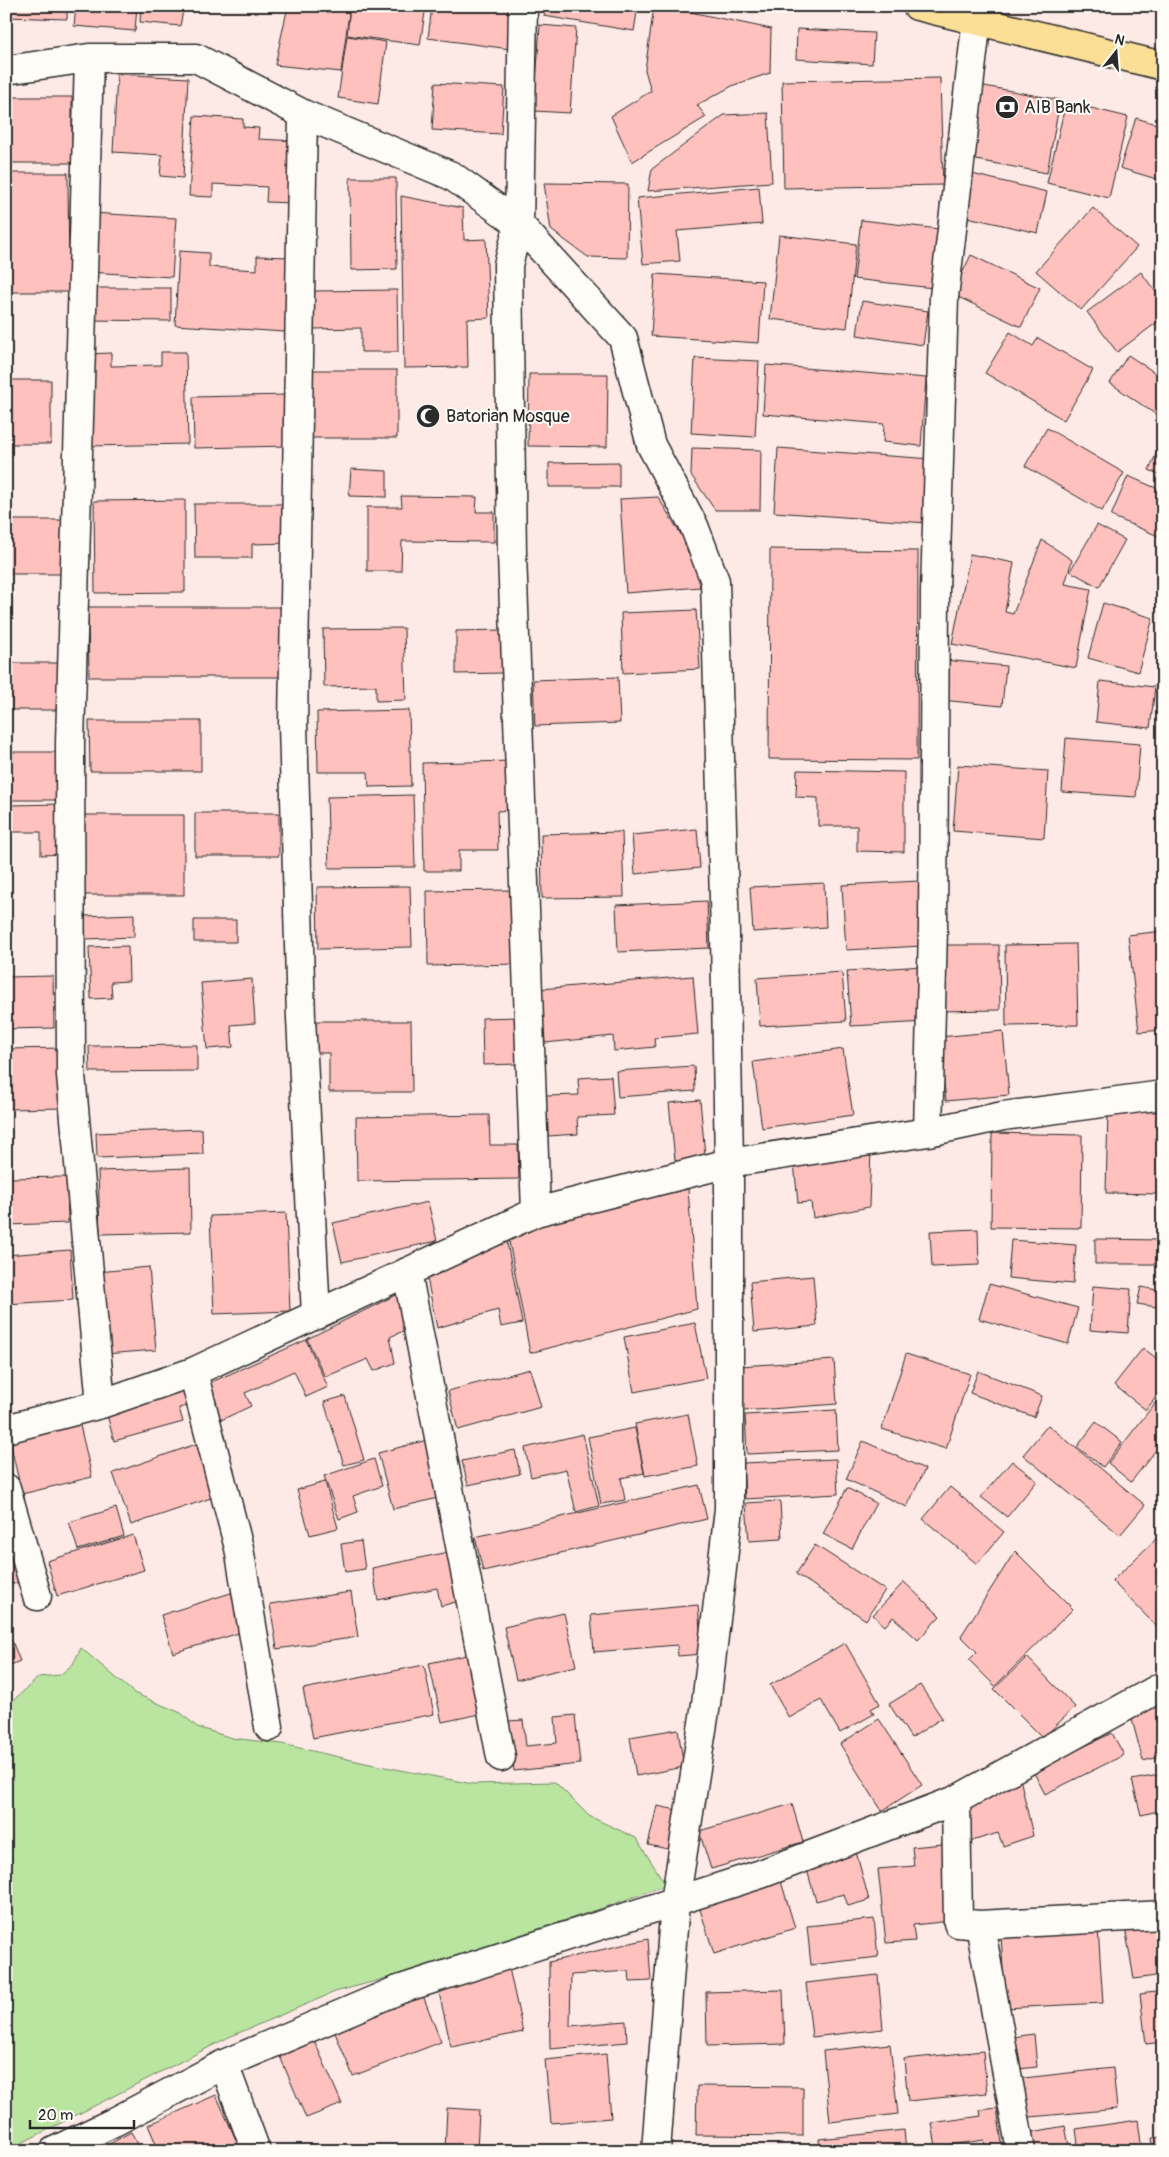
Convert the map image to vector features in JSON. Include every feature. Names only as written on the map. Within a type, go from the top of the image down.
[{"type":"main road","points":[[917,6],[977,19],[1163,66]]},
{"type":"street","points":[[523,6],[519,224],[508,265],[512,554],[536,1212]]},
{"type":"street","points":[[928,1132],[933,928],[935,592],[944,297],[977,19]]},
{"type":"street","points":[[6,70],[90,58],[196,58],[302,114],[452,176],[519,224],[624,338],[651,444],[694,526],[715,581],[729,1163],[729,1509],[706,1704],[675,1902],[656,2151]]},
{"type":"street","points":[[90,58],[70,744],[71,1065],[101,1404]]},
{"type":"street","points":[[302,114],[293,724],[300,1018],[316,1315]]},
{"type":"street","points":[[6,1429],[101,1404],[193,1372],[536,1212],[729,1163],[928,1132],[1003,1116],[1163,1095]]},
{"type":"street","points":[[407,1272],[501,1756]]},
{"type":"street","points":[[193,1372],[239,1548],[270,1727]]},
{"type":"street","points":[[6,1488],[37,1596]]},
{"type":"street","points":[[54,2151],[114,2122],[224,2064],[398,1990],[761,1874],[956,1800],[1163,1686]]},
{"type":"street","points":[[956,1800],[958,1923],[980,1925],[1163,1915]]},
{"type":"street","points":[[980,1925],[1020,2151]]},
{"type":"street","points":[[224,2064],[256,2151]]},
{"type":"green space","points":[[81,1648],[134,1693],[181,1713],[197,1727],[232,1738],[282,1744],[365,1763],[473,1784],[555,1782],[589,1816],[636,1838],[666,1885],[603,1908],[387,1978],[335,1992],[229,2037],[6,2151],[6,1707],[39,1677],[60,1675],[73,1664]]},
{"type":"building","points":[[6,6],[67,6],[67,19],[6,17]]},
{"type":"building","points":[[76,6],[137,6],[135,31],[74,26]]},
{"type":"building","points":[[141,6],[184,6],[180,26],[140,22]]},
{"type":"building","points":[[288,6],[350,6],[341,72],[275,65]]},
{"type":"building","points":[[350,6],[426,6],[420,45],[347,35]]},
{"type":"building","points":[[432,6],[516,6],[510,49],[428,38]]},
{"type":"building","points":[[546,6],[638,6],[634,31],[544,16]]},
{"type":"building","points":[[654,6],[662,6],[771,29],[770,73],[734,85],[697,105],[706,117],[632,162],[611,116],[651,91],[645,70]]},
{"type":"building","points":[[540,25],[576,28],[570,113],[534,111]]},
{"type":"building","points":[[797,29],[874,33],[872,64],[796,59]]},
{"type":"building","points":[[347,36],[386,42],[378,104],[338,98]]},
{"type":"building","points":[[117,74],[188,78],[183,178],[160,176],[162,155],[113,152]]},
{"type":"building","points":[[940,78],[943,185],[784,188],[782,81]]},
{"type":"building","points":[[435,83],[504,87],[501,134],[432,130]]},
{"type":"building","points":[[979,85],[1060,100],[1047,173],[965,158]]},
{"type":"building","points":[[6,97],[72,97],[72,163],[6,163]]},
{"type":"building","points":[[1066,102],[1128,117],[1109,198],[1047,183]]},
{"type":"building","points":[[768,113],[772,182],[648,191],[652,169],[724,115]]},
{"type":"building","points":[[194,116],[243,119],[243,127],[259,128],[258,139],[297,141],[293,203],[266,202],[267,187],[213,184],[213,197],[189,196]]},
{"type":"building","points":[[1136,118],[1163,126],[1163,181],[1120,168]]},
{"type":"building","points":[[6,173],[68,173],[69,292],[6,292]]},
{"type":"building","points":[[968,173],[1047,192],[1038,233],[958,215]]},
{"type":"building","points":[[350,178],[396,178],[397,269],[351,270]]},
{"type":"building","points":[[544,183],[628,184],[627,258],[588,257],[551,230]]},
{"type":"building","points":[[759,187],[762,224],[677,231],[680,261],[643,264],[637,198]]},
{"type":"building","points":[[401,196],[463,208],[464,240],[486,239],[489,318],[467,319],[468,367],[404,368]]},
{"type":"building","points":[[1093,208],[1137,247],[1081,310],[1036,271]]},
{"type":"building","points":[[91,213],[176,218],[172,277],[88,272]]},
{"type":"building","points":[[861,220],[939,229],[933,288],[854,279]]},
{"type":"building","points":[[779,235],[856,244],[847,328],[770,319]]},
{"type":"building","points":[[179,251],[209,253],[209,267],[257,270],[257,256],[290,257],[285,332],[175,325]]},
{"type":"building","points":[[971,255],[1040,288],[1021,327],[952,294]]},
{"type":"building","points":[[1141,272],[1163,302],[1163,318],[1117,352],[1087,312]]},
{"type":"building","points":[[655,274],[763,281],[759,343],[651,336]]},
{"type":"building","points":[[89,288],[171,288],[171,321],[89,320]]},
{"type":"building","points":[[397,290],[398,352],[361,352],[361,328],[313,329],[313,291]]},
{"type":"building","points":[[862,301],[928,311],[923,345],[857,335]]},
{"type":"building","points":[[1010,332],[1033,346],[1038,338],[1093,370],[1064,420],[985,373]]},
{"type":"building","points":[[161,352],[186,352],[188,444],[89,446],[87,354],[111,353],[111,366],[161,365]]},
{"type":"building","points":[[1128,355],[1163,378],[1163,409],[1158,416],[1110,383]]},
{"type":"building","points":[[695,358],[759,361],[755,437],[691,433]]},
{"type":"building","points":[[766,365],[926,378],[921,446],[883,442],[884,424],[763,414]]},
{"type":"building","points":[[306,370],[397,370],[397,438],[307,438]]},
{"type":"building","points":[[529,374],[608,374],[607,447],[528,446]]},
{"type":"building","points":[[6,380],[51,380],[51,444],[6,444]]},
{"type":"building","points":[[288,395],[289,446],[194,448],[193,397]]},
{"type":"building","points":[[1047,428],[1124,473],[1102,511],[1025,466]]},
{"type":"building","points":[[1163,439],[1163,476],[1149,470]]},
{"type":"building","points":[[692,448],[761,450],[760,510],[715,510],[691,475]]},
{"type":"building","points":[[778,448],[932,459],[927,523],[774,512]]},
{"type":"building","points":[[619,462],[619,487],[549,487],[549,463]]},
{"type":"building","points":[[351,469],[387,471],[387,497],[349,496]]},
{"type":"building","points":[[1128,476],[1163,491],[1163,538],[1111,516]]},
{"type":"building","points":[[401,496],[477,497],[476,512],[494,512],[494,542],[402,541],[401,571],[367,571],[367,507],[402,507]]},
{"type":"building","points":[[658,497],[696,559],[700,587],[626,593],[620,499]]},
{"type":"building","points":[[185,500],[185,592],[95,593],[94,501]]},
{"type":"building","points":[[194,504],[290,504],[291,543],[252,544],[252,558],[195,558]]},
{"type":"building","points":[[6,520],[62,520],[63,574],[6,574]]},
{"type":"building","points":[[1097,525],[1125,540],[1099,587],[1070,571]]},
{"type":"building","points":[[1042,540],[1072,560],[1065,584],[1091,589],[1076,668],[952,644],[970,554],[1014,563],[1005,612],[1013,614]]},
{"type":"building","points":[[770,549],[918,551],[917,760],[769,759]]},
{"type":"building","points":[[6,597],[12,597],[12,651],[6,651]]},
{"type":"building","points":[[1103,603],[1153,618],[1138,672],[1088,658]]},
{"type":"building","points":[[88,607],[284,607],[285,677],[89,677]]},
{"type":"building","points":[[696,610],[700,669],[623,673],[621,613]]},
{"type":"building","points":[[404,628],[406,700],[376,701],[376,686],[324,687],[323,629]]},
{"type":"building","points":[[502,630],[503,673],[456,674],[456,631]]},
{"type":"building","points":[[945,660],[1006,666],[1002,706],[941,700]]},
{"type":"building","points":[[6,663],[63,663],[64,710],[6,710]]},
{"type":"building","points":[[618,677],[620,723],[535,726],[533,680]]},
{"type":"building","points":[[1100,681],[1155,687],[1150,728],[1096,722]]},
{"type":"building","points":[[409,710],[411,786],[369,787],[368,772],[318,772],[317,712]]},
{"type":"building","points":[[89,721],[201,721],[201,771],[90,771]]},
{"type":"building","points":[[1066,738],[1140,744],[1136,797],[1062,792]]},
{"type":"building","points":[[6,752],[60,752],[60,800],[6,800]]},
{"type":"building","points":[[514,761],[515,810],[497,811],[498,850],[459,850],[459,871],[424,871],[422,763]]},
{"type":"building","points":[[958,765],[1048,771],[1044,838],[953,831]]},
{"type":"building","points":[[797,770],[904,772],[904,852],[857,851],[857,826],[818,826],[818,798],[796,797]]},
{"type":"building","points":[[413,795],[415,867],[329,868],[327,797]]},
{"type":"building","points":[[64,804],[64,854],[41,855],[41,832],[8,832],[8,805]]},
{"type":"building","points":[[195,813],[279,813],[279,856],[195,856]]},
{"type":"building","points":[[83,815],[184,815],[184,895],[84,895]]},
{"type":"building","points":[[697,829],[700,868],[635,874],[632,835]]},
{"type":"building","points":[[622,832],[624,897],[542,898],[541,834]]},
{"type":"building","points":[[919,881],[923,946],[846,950],[842,885]]},
{"type":"building","points":[[824,883],[826,927],[753,932],[750,887]]},
{"type":"building","points":[[410,886],[412,947],[318,949],[317,887]]},
{"type":"building","points":[[517,890],[519,964],[428,966],[427,891]]},
{"type":"building","points":[[707,901],[709,948],[618,952],[616,905]]},
{"type":"building","points":[[134,914],[134,937],[86,939],[84,916]]},
{"type":"building","points":[[194,920],[236,920],[236,942],[194,942]]},
{"type":"building","points":[[1163,931],[1163,1030],[1139,1032],[1128,935]]},
{"type":"building","points":[[1076,944],[1078,1025],[1006,1026],[1005,945]]},
{"type":"building","points":[[936,945],[999,945],[1000,1010],[936,1011]]},
{"type":"building","points":[[128,946],[129,981],[111,982],[112,998],[91,999],[89,947]]},
{"type":"building","points":[[923,966],[927,1022],[851,1026],[847,971]]},
{"type":"building","points":[[842,972],[846,1021],[760,1026],[757,978]]},
{"type":"building","points":[[53,976],[54,1028],[6,1029],[6,977]]},
{"type":"building","points":[[693,976],[698,1034],[654,1038],[655,1047],[614,1051],[613,1036],[545,1043],[540,989]]},
{"type":"building","points":[[252,979],[255,1023],[231,1025],[233,1047],[207,1049],[201,983]]},
{"type":"building","points":[[520,1017],[521,1064],[483,1065],[482,1018]]},
{"type":"building","points":[[316,1021],[411,1021],[412,1092],[329,1092],[329,1053],[316,1053]]},
{"type":"building","points":[[1003,1031],[1009,1095],[946,1101],[939,1037]]},
{"type":"building","points":[[197,1045],[197,1071],[90,1072],[89,1046]]},
{"type":"building","points":[[63,1048],[65,1108],[6,1109],[6,1049]]},
{"type":"building","points":[[843,1049],[853,1115],[762,1128],[753,1062]]},
{"type":"building","points":[[694,1066],[695,1091],[618,1097],[616,1071]]},
{"type":"building","points":[[611,1076],[614,1115],[577,1117],[578,1134],[548,1136],[546,1096],[579,1095],[578,1078]]},
{"type":"building","points":[[700,1100],[706,1166],[676,1169],[669,1103]]},
{"type":"building","points":[[1108,1111],[1163,1112],[1163,1194],[1106,1193]]},
{"type":"building","points":[[489,1115],[490,1145],[518,1145],[519,1179],[357,1181],[356,1117]]},
{"type":"building","points":[[202,1129],[203,1154],[97,1158],[96,1133]]},
{"type":"building","points":[[992,1133],[1082,1135],[1081,1228],[991,1227]]},
{"type":"building","points":[[871,1148],[869,1207],[813,1218],[811,1202],[798,1203],[794,1163]]},
{"type":"building","points":[[190,1168],[191,1232],[100,1234],[98,1171]]},
{"type":"building","points":[[67,1177],[68,1223],[6,1225],[6,1178]]},
{"type":"building","points":[[688,1189],[697,1309],[530,1353],[507,1230]]},
{"type":"building","points":[[428,1202],[437,1241],[342,1262],[333,1223]]},
{"type":"building","points":[[286,1213],[290,1311],[214,1314],[210,1216]]},
{"type":"building","points":[[978,1229],[979,1265],[932,1267],[930,1231]]},
{"type":"building","points":[[506,1237],[522,1323],[501,1327],[498,1310],[437,1328],[427,1278]]},
{"type":"building","points":[[1095,1239],[1163,1240],[1163,1264],[1095,1264]]},
{"type":"building","points":[[1011,1240],[1076,1245],[1073,1284],[1008,1278]]},
{"type":"building","points":[[70,1250],[73,1300],[6,1304],[6,1255]]},
{"type":"building","points":[[149,1267],[156,1350],[105,1354],[98,1272]]},
{"type":"building","points":[[813,1276],[817,1326],[754,1332],[750,1282]]},
{"type":"building","points":[[989,1284],[1078,1308],[1068,1344],[979,1319]]},
{"type":"building","points":[[1093,1286],[1131,1289],[1128,1333],[1090,1330]]},
{"type":"building","points":[[1141,1287],[1163,1291],[1163,1308],[1137,1304]]},
{"type":"building","points":[[404,1291],[412,1327],[390,1337],[395,1363],[374,1371],[368,1359],[325,1377],[307,1339]]},
{"type":"building","points":[[695,1323],[706,1378],[634,1392],[624,1337]]},
{"type":"building","points":[[306,1340],[328,1387],[306,1397],[294,1371],[245,1393],[251,1406],[221,1420],[205,1385]]},
{"type":"building","points":[[1143,1348],[1163,1363],[1163,1388],[1146,1410],[1114,1385]]},
{"type":"building","points":[[906,1354],[970,1374],[946,1449],[882,1429]]},
{"type":"building","points":[[834,1360],[837,1404],[743,1411],[740,1366]]},
{"type":"building","points":[[530,1369],[541,1407],[458,1430],[448,1391]]},
{"type":"building","points":[[978,1371],[1042,1396],[1034,1417],[970,1393]]},
{"type":"building","points":[[192,1388],[196,1404],[179,1408],[183,1422],[114,1441],[106,1411]]},
{"type":"building","points":[[1163,1393],[1163,1441],[1131,1482],[1108,1463]]},
{"type":"building","points":[[345,1396],[364,1460],[344,1465],[324,1402]]},
{"type":"building","points":[[836,1410],[838,1450],[747,1454],[745,1415]]},
{"type":"building","points":[[688,1414],[698,1466],[645,1476],[635,1424]]},
{"type":"building","points":[[79,1421],[92,1477],[22,1494],[9,1438]]},
{"type":"building","points":[[1096,1422],[1122,1442],[1103,1467],[1077,1447]]},
{"type":"building","points":[[1048,1425],[1145,1505],[1120,1535],[1023,1455]]},
{"type":"building","points":[[635,1428],[644,1473],[621,1478],[625,1500],[601,1504],[588,1437]]},
{"type":"building","points":[[583,1434],[599,1506],[576,1512],[566,1469],[531,1477],[525,1448]]},
{"type":"building","points":[[431,1439],[446,1496],[393,1509],[378,1453]]},
{"type":"building","points":[[863,1441],[925,1469],[907,1507],[846,1479]]},
{"type":"building","points":[[202,1442],[220,1495],[131,1525],[113,1473]]},
{"type":"building","points":[[515,1450],[520,1474],[468,1485],[462,1461]]},
{"type":"building","points":[[374,1459],[382,1486],[353,1496],[358,1512],[339,1519],[324,1476]]},
{"type":"building","points":[[836,1459],[838,1494],[745,1499],[743,1463]]},
{"type":"building","points":[[1012,1461],[1037,1481],[1007,1517],[981,1497]]},
{"type":"building","points":[[325,1482],[338,1528],[310,1535],[297,1490]]},
{"type":"building","points":[[699,1485],[707,1519],[483,1571],[475,1537]]},
{"type":"building","points":[[950,1487],[1004,1532],[977,1564],[923,1519]]},
{"type":"building","points":[[847,1488],[876,1503],[852,1549],[823,1534]]},
{"type":"building","points":[[780,1501],[782,1539],[749,1541],[746,1503]]},
{"type":"building","points":[[116,1508],[124,1536],[78,1550],[69,1522]]},
{"type":"building","points":[[6,1532],[21,1582],[6,1585]]},
{"type":"building","points":[[133,1535],[144,1570],[57,1596],[47,1561]]},
{"type":"building","points":[[1157,1538],[1163,1544],[1163,1633],[1112,1581]]},
{"type":"building","points":[[361,1541],[365,1569],[345,1572],[341,1544]]},
{"type":"building","points":[[815,1545],[885,1590],[866,1620],[796,1574]]},
{"type":"building","points":[[1015,1551],[1073,1609],[995,1686],[969,1660],[977,1652],[961,1636]]},
{"type":"building","points":[[448,1552],[459,1601],[441,1606],[437,1588],[378,1600],[372,1568]]},
{"type":"building","points":[[904,1582],[940,1616],[918,1640],[893,1617],[885,1626],[873,1615]]},
{"type":"building","points":[[237,1591],[249,1630],[173,1653],[161,1615]]},
{"type":"building","points":[[351,1592],[358,1637],[277,1649],[270,1604]]},
{"type":"building","points":[[698,1605],[702,1654],[678,1656],[677,1645],[594,1652],[591,1615]]},
{"type":"building","points":[[564,1613],[576,1666],[516,1680],[504,1627]]},
{"type":"building","points":[[6,1626],[20,1661],[6,1667]]},
{"type":"building","points":[[845,1643],[880,1704],[871,1709],[874,1714],[840,1733],[821,1700],[789,1718],[770,1685]]},
{"type":"building","points":[[467,1655],[480,1714],[442,1722],[429,1663]]},
{"type":"building","points":[[1027,1657],[1075,1707],[1043,1738],[994,1689]]},
{"type":"building","points":[[424,1665],[434,1714],[313,1738],[303,1689]]},
{"type":"building","points":[[920,1685],[942,1718],[911,1738],[889,1704]]},
{"type":"building","points":[[1163,1697],[1163,1756],[1143,1761],[1130,1712]]},
{"type":"building","points":[[575,1715],[580,1764],[514,1771],[509,1721],[523,1720],[526,1746],[557,1743],[555,1717]]},
{"type":"building","points":[[879,1719],[922,1785],[882,1811],[840,1744]]},
{"type":"building","points":[[678,1729],[684,1767],[636,1776],[630,1737]]},
{"type":"building","points":[[1112,1733],[1124,1755],[1045,1794],[1033,1771]]},
{"type":"building","points":[[1163,1774],[1163,1810],[1141,1815],[1132,1780]]},
{"type":"building","points":[[1020,1778],[1033,1836],[1003,1846],[998,1833],[972,1841],[964,1806]]},
{"type":"building","points":[[792,1804],[803,1842],[711,1869],[699,1831]]},
{"type":"building","points":[[657,1806],[682,1811],[673,1850],[648,1845]]},
{"type":"building","points":[[943,1844],[951,1921],[913,1925],[915,1941],[886,1943],[878,1869],[914,1866],[912,1847]]},
{"type":"building","points":[[855,1848],[869,1900],[848,1906],[844,1894],[816,1901],[805,1863]]},
{"type":"building","points":[[780,1878],[795,1928],[714,1954],[698,1903]]},
{"type":"building","points":[[874,1919],[878,1957],[811,1965],[807,1926]]},
{"type":"building","points":[[1163,1922],[1163,1975],[1134,1979],[1125,1927]]},
{"type":"building","points":[[1098,1928],[1103,2003],[1005,2008],[1001,1933]]},
{"type":"building","points":[[648,1939],[651,1981],[630,1982],[629,1971],[571,1975],[570,2026],[626,2021],[627,2042],[550,2049],[549,1962]]},
{"type":"building","points":[[509,1968],[523,2032],[451,2047],[437,1983]]},
{"type":"building","points":[[878,1975],[883,2029],[812,2037],[806,1983]]},
{"type":"building","points":[[783,1990],[785,2044],[707,2046],[706,1992]]},
{"type":"building","points":[[1163,1991],[1163,2042],[1146,2044],[1140,1994]]},
{"type":"building","points":[[422,1993],[441,2042],[353,2076],[333,2028]]},
{"type":"building","points":[[1034,2034],[1037,2067],[1010,2070],[1006,2038]]},
{"type":"building","points":[[314,2040],[342,2104],[306,2118],[279,2054]]},
{"type":"building","points":[[890,2044],[898,2114],[830,2122],[823,2051]]},
{"type":"building","points":[[983,2051],[987,2093],[908,2101],[904,2059]]},
{"type":"building","points":[[606,2054],[611,2118],[551,2123],[545,2060]]},
{"type":"building","points":[[1113,2068],[1117,2109],[1020,2118],[1015,2079]]},
{"type":"building","points":[[697,2086],[803,2087],[803,2136],[696,2135]]},
{"type":"building","points":[[216,2095],[241,2151],[159,2151],[148,2125]]},
{"type":"building","points":[[447,2108],[479,2110],[477,2151],[445,2151]]},
{"type":"building","points":[[997,2108],[1003,2151],[986,2151],[984,2140],[936,2147],[932,2123],[981,2116],[980,2110]]},
{"type":"building","points":[[1138,2120],[1142,2151],[1079,2151],[1076,2129]]},
{"type":"building","points":[[1065,2126],[1070,2151],[1036,2151],[1032,2132]]},
{"type":"building","points":[[904,2130],[906,2151],[820,2151],[819,2139]]},
{"type":"building","points":[[131,2132],[142,2151],[97,2151]]},
{"type":"building","points":[[1163,2137],[1163,2151],[1154,2151],[1152,2138]]},
{"type":"place","name":"AIB Bank","points":[[1007,107]]},
{"type":"place","name":"Batorian Mosque","points":[[428,416]]}]
